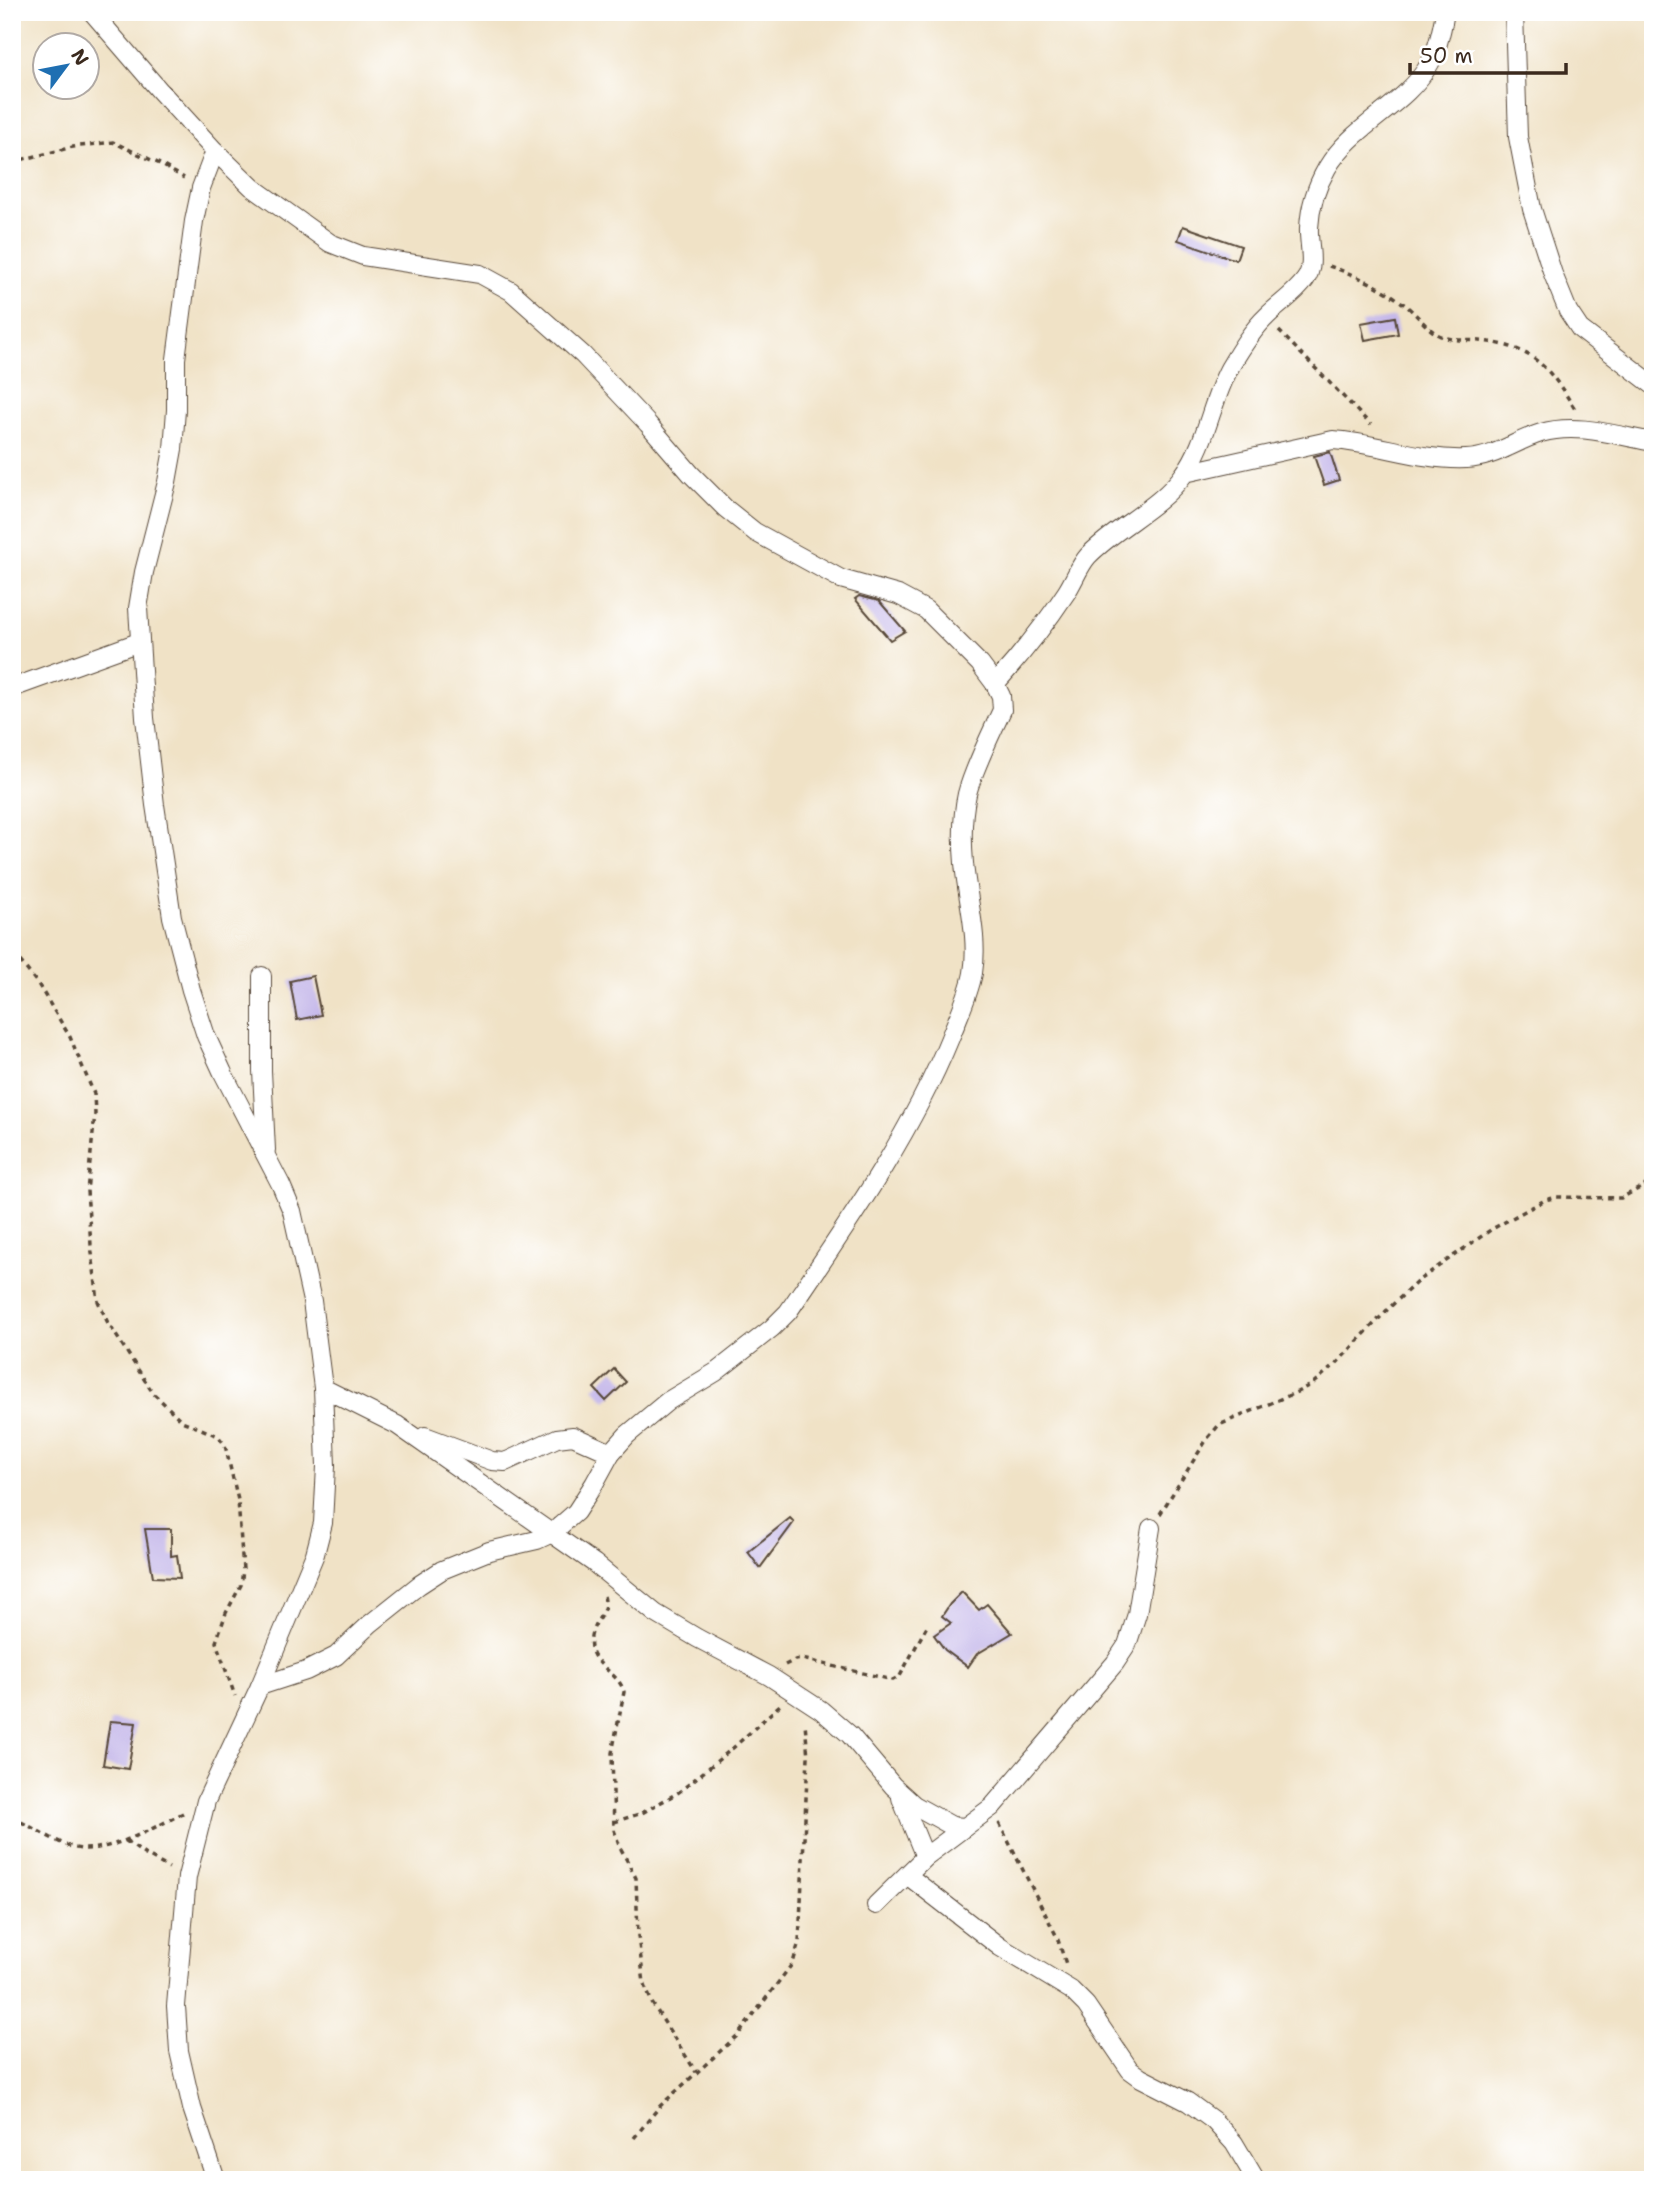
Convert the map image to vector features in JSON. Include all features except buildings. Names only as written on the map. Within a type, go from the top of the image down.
[{"type":"street","points":[[92,12],[215,151],[251,187],[330,243],[363,256],[480,274],[511,291],[583,355],[691,474],[755,532],[841,579],[914,602],[980,664],[1001,696],[1002,710],[967,792],[963,819],[964,862],[975,940],[973,976],[936,1071],[911,1121],[788,1312],[716,1372],[667,1401],[628,1435],[611,1453],[576,1512],[552,1533],[537,1540],[489,1551],[442,1570],[370,1624],[336,1656],[306,1671],[260,1686]]},
{"type":"street","points":[[995,684],[1038,633],[1086,558],[1159,500],[1185,473],[1195,456],[1219,389],[1243,346],[1265,317],[1307,279],[1311,259],[1311,208],[1328,166],[1346,144],[1413,84],[1430,63],[1437,47],[1444,12]]},
{"type":"street","points":[[1514,12],[1518,137],[1532,209],[1553,274],[1568,311],[1580,329],[1653,385]]},
{"type":"street","points":[[215,151],[201,188],[194,221],[176,359],[173,449],[144,572],[138,608],[139,642],[155,805],[175,929],[191,990],[206,1036],[292,1211],[312,1301],[324,1388],[326,1497],[320,1540],[260,1686],[206,1801],[187,1877],[176,2006],[179,2051],[192,2108],[216,2180]]},
{"type":"street","points":[[1185,473],[1333,440],[1408,453],[1465,459],[1503,451],[1521,440],[1544,432],[1571,429],[1653,442]]},
{"type":"street","points":[[12,688],[139,642]]},
{"type":"street","points":[[262,976],[262,1081],[267,1157]]},
{"type":"street","points":[[324,1388],[397,1425],[492,1461],[505,1462],[557,1438],[573,1436],[611,1453]]},
{"type":"street","points":[[397,1425],[594,1563],[655,1613],[769,1676],[821,1710],[850,1735],[893,1786],[909,1814],[925,1857]]},
{"type":"street","points":[[876,1905],[925,1857],[992,1807],[1115,1663],[1127,1645],[1137,1614],[1152,1528]]},
{"type":"street","points":[[893,1786],[914,1805],[934,1817],[952,1826],[965,1828]]},
{"type":"street","points":[[906,1875],[1000,1947],[1071,1990],[1086,2005],[1130,2070],[1188,2102],[1214,2121],[1234,2143],[1256,2180]]},
{"type":"path","points":[[12,162],[72,147],[113,142],[162,165],[201,188]]},
{"type":"path","points":[[1311,259],[1365,279],[1406,305],[1437,334],[1510,346],[1540,362],[1559,383],[1587,430]]},
{"type":"path","points":[[1265,317],[1370,424],[1388,448]]},
{"type":"path","points":[[12,955],[38,984],[63,1025],[94,1094],[95,1114],[87,1191],[98,1301],[107,1321],[153,1393],[183,1421],[218,1436],[225,1446],[238,1500],[243,1570],[241,1585],[226,1613],[216,1642],[244,1721]]},
{"type":"path","points":[[1152,1528],[1207,1439],[1219,1425],[1312,1384],[1336,1364],[1419,1280],[1492,1230],[1545,1200],[1557,1197],[1621,1198],[1653,1181]]},
{"type":"path","points":[[594,1563],[605,1601],[603,1612],[592,1629],[592,1653],[622,1684],[624,1692],[612,1753],[614,1830],[636,1878],[638,1936],[644,1983],[652,2003],[696,2072]]},
{"type":"path","points":[[769,1676],[784,1665],[802,1659],[893,1680],[900,1676],[928,1624]]},
{"type":"path","points":[[614,1822],[642,1813],[679,1792],[796,1694],[807,1738],[808,1757],[799,1942],[793,1964],[738,2035],[660,2106],[634,2138]]},
{"type":"path","points":[[12,1818],[32,1825],[73,1848],[87,1849],[126,1841],[206,1801]]},
{"type":"path","points":[[992,1807],[1057,1937],[1066,1960],[1071,1990]]},
{"type":"path","points":[[126,1841],[187,1877]]}]
